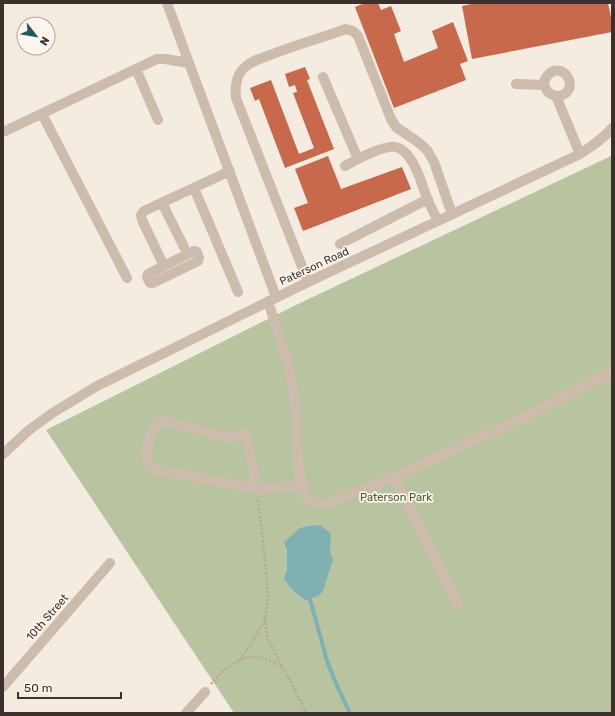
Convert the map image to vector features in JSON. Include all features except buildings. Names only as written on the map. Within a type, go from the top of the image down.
[{"type":"street","points":[[167,3],[230,171],[272,299],[294,398],[299,474],[305,496],[319,504],[325,504],[394,477],[522,418],[612,371]]},
{"type":"street","points":[[308,282],[236,98],[236,80],[242,70],[252,62],[285,49],[346,29],[353,31],[358,36],[391,119],[396,127],[427,150],[434,162],[452,214]]},
{"type":"street","points":[[3,132],[156,59],[189,63]]},
{"type":"street","points":[[136,69],[158,120]]},
{"type":"street","points":[[553,71],[560,71],[566,74],[570,80],[570,87],[563,95],[556,96],[553,96],[547,92],[544,85],[545,78],[553,71]]},
{"type":"street","points":[[323,77],[358,159]]},
{"type":"street","points":[[516,84],[544,85]]},
{"type":"street","points":[[556,96],[580,154]]},
{"type":"street","points":[[42,114],[127,278]]},
{"type":"street","name":"Paterson Road","points":[[3,454],[29,430],[54,412],[97,386],[272,299],[580,154],[604,137],[612,128]]},
{"type":"street","points":[[345,166],[386,147],[396,147],[403,150],[410,158],[416,170],[438,221]]},
{"type":"street","points":[[164,266],[141,215],[144,211],[230,171]]},
{"type":"street","points":[[194,188],[238,292]]},
{"type":"street","points":[[340,244],[428,199]]},
{"type":"street","points":[[162,203],[184,247]]},
{"type":"street","points":[[194,251],[197,252],[199,258],[198,261],[153,283],[150,282],[147,278],[148,274],[164,266],[194,251]]},
{"type":"street","points":[[257,489],[246,434],[227,438],[165,421],[159,423],[150,434],[146,458],[149,466],[154,469],[257,489],[302,486]]},
{"type":"street","points":[[394,477],[458,605]]},
{"type":"street","name":"10th Street","points":[[3,687],[110,563]]},
{"type":"street","points":[[186,713],[204,692]]},
{"type":"path","points":[[257,489],[268,595],[265,619],[267,637],[306,713]]},
{"type":"path","points":[[240,660],[250,646],[265,619]]},
{"type":"path","points":[[204,692],[234,662],[245,658],[270,660],[284,668]]},
{"type":"green space","name":"Paterson Park","points":[[611,156],[612,713],[234,713],[46,430],[296,305]]},
{"type":"water","points":[[313,525],[321,526],[331,534],[330,552],[333,559],[323,591],[318,596],[306,600],[294,591],[284,579],[287,569],[287,550],[284,542],[300,528]]},
{"type":"waterway","points":[[310,599],[327,661],[350,713]]}]
